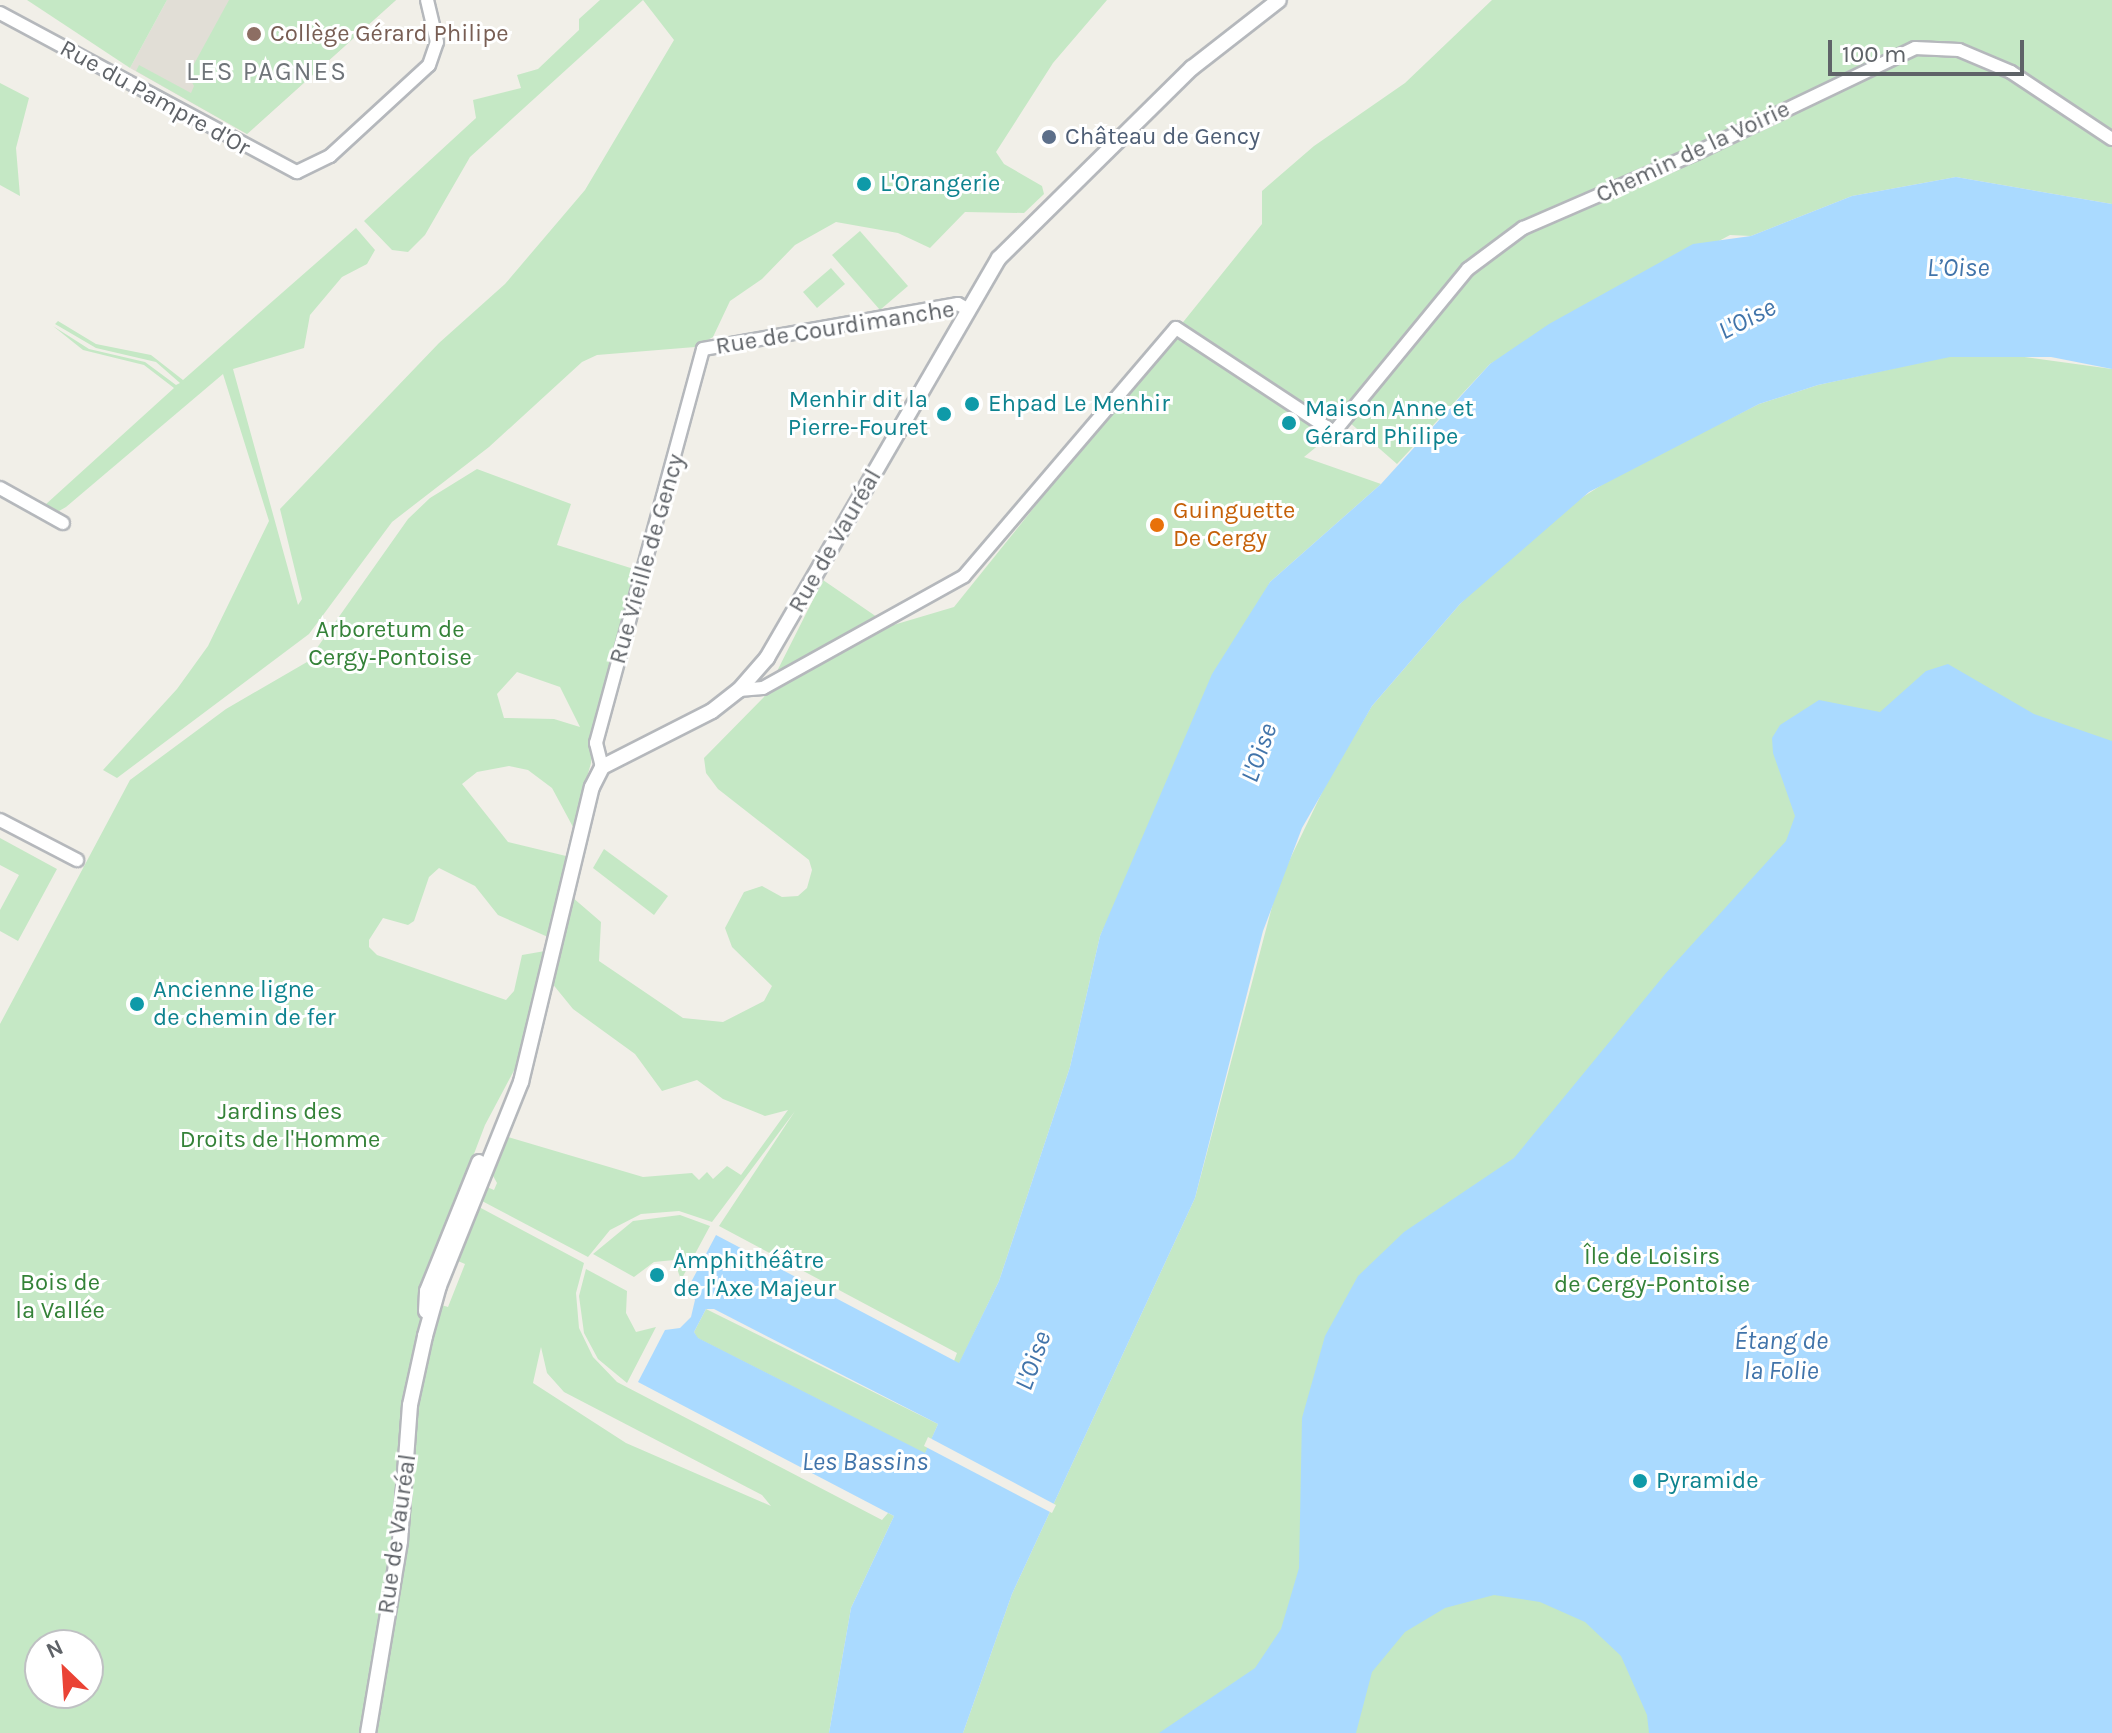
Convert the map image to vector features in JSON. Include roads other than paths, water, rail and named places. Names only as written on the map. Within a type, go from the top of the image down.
[{"type":"street","name":"Rue du Pampre d'Or","points":[[0,13],[288,170],[313,168],[429,65],[437,36],[427,0]]},
{"type":"street","name":"Rue de Vauréal","points":[[368,1733],[400,1541],[410,1405],[425,1336],[439,1286],[521,1082],[592,787],[602,767],[712,711],[739,690],[767,658],[999,258],[1030,224],[1216,46],[1279,0]]},
{"type":"street","name":"Chemin de la Voirie","points":[[739,690],[763,688],[915,608],[964,576],[1176,328],[1334,432],[1468,269],[1523,228],[1915,48],[1959,50],[2011,72],[2112,139]]},
{"type":"street","name":"Rue de Courdimanche","points":[[703,349],[958,304],[967,309]]},
{"type":"street","name":"Rue Vieille de Gency","points":[[602,767],[596,743],[703,349]]},
{"type":"street","points":[[0,488],[63,523]]},
{"type":"street","points":[[0,820],[77,860]]},
{"type":"water","name":"L’Oise","points":[[1956,177],[2112,204],[2112,369],[2051,357],[1950,357],[1818,385],[1759,404],[1589,492],[1460,604],[1372,706],[1302,828],[1263,931],[1195,1198],[1012,1594],[963,1733],[829,1733],[851,1608],[894,1516],[638,1382],[665,1330],[680,1328],[691,1317],[695,1300],[689,1286],[716,1235],[959,1363],[999,1281],[1070,1067],[1100,936],[1212,674],[1270,582],[1381,484],[1490,364],[1549,324],[1693,244],[1751,236],[1852,196]],"holes":[[[706,1309],[714,1309],[938,1424],[925,1453],[698,1338],[694,1332]]]},
{"type":"water","name":"Étang de la Folie","points":[[1948,664],[2034,714],[2112,741],[2112,1733],[1649,1733],[1647,1715],[1621,1656],[1585,1622],[1540,1602],[1494,1595],[1445,1608],[1405,1632],[1372,1672],[1356,1733],[1159,1733],[1255,1668],[1281,1629],[1299,1568],[1302,1418],[1325,1336],[1358,1276],[1404,1232],[1514,1158],[1666,973],[1786,841],[1795,816],[1773,753],[1772,738],[1780,725],[1819,700],[1880,712],[1926,671]]},
{"type":"place","name":"Collège Gérard Philipe","points":[[254,34]]},
{"type":"place","name":"Château de Gency","points":[[1049,137]]},
{"type":"place","name":"L'Orangerie","points":[[864,184]]},
{"type":"place","name":"Ehpad Le Menhir","points":[[972,404]]},
{"type":"place","name":"Menhir dit la Pierre-Fouret","points":[[944,414]]},
{"type":"place","name":"Maison Anne et Gérard Philipe","points":[[1289,423]]},
{"type":"place","name":"Guinguette De Cergy","points":[[1157,525]]},
{"type":"place","name":"Ancienne ligne de chemin de fer","points":[[137,1004]]},
{"type":"place","name":"Amphithéâtre de l'Axe Majeur","points":[[657,1275]]},
{"type":"place","name":"Pyramide","points":[[1640,1481]]},
{"type":"district","name":"LES PAGNES","points":[[267,72]]},
{"type":"water label","name":"L'Oise","points":[[1747,319]]},
{"type":"water label","name":"L'Oise","points":[[1259,753]]},
{"type":"water label","name":"L'Oise","points":[[1033,1361]]},
{"type":"water label","name":"Les Bassins","points":[[865,1462]]},
{"type":"park label","name":"Arboretum de Cergy‐Pontoise","points":[[390,644]]},
{"type":"park label","name":"Jardins des Droits de l'Homme","points":[[280,1126]]},
{"type":"park label","name":"Île de Loisirs de Cergy-Pontoise","points":[[1652,1271]]},
{"type":"park label","name":"Bois de la Vallée","points":[[60,1297]]}]
